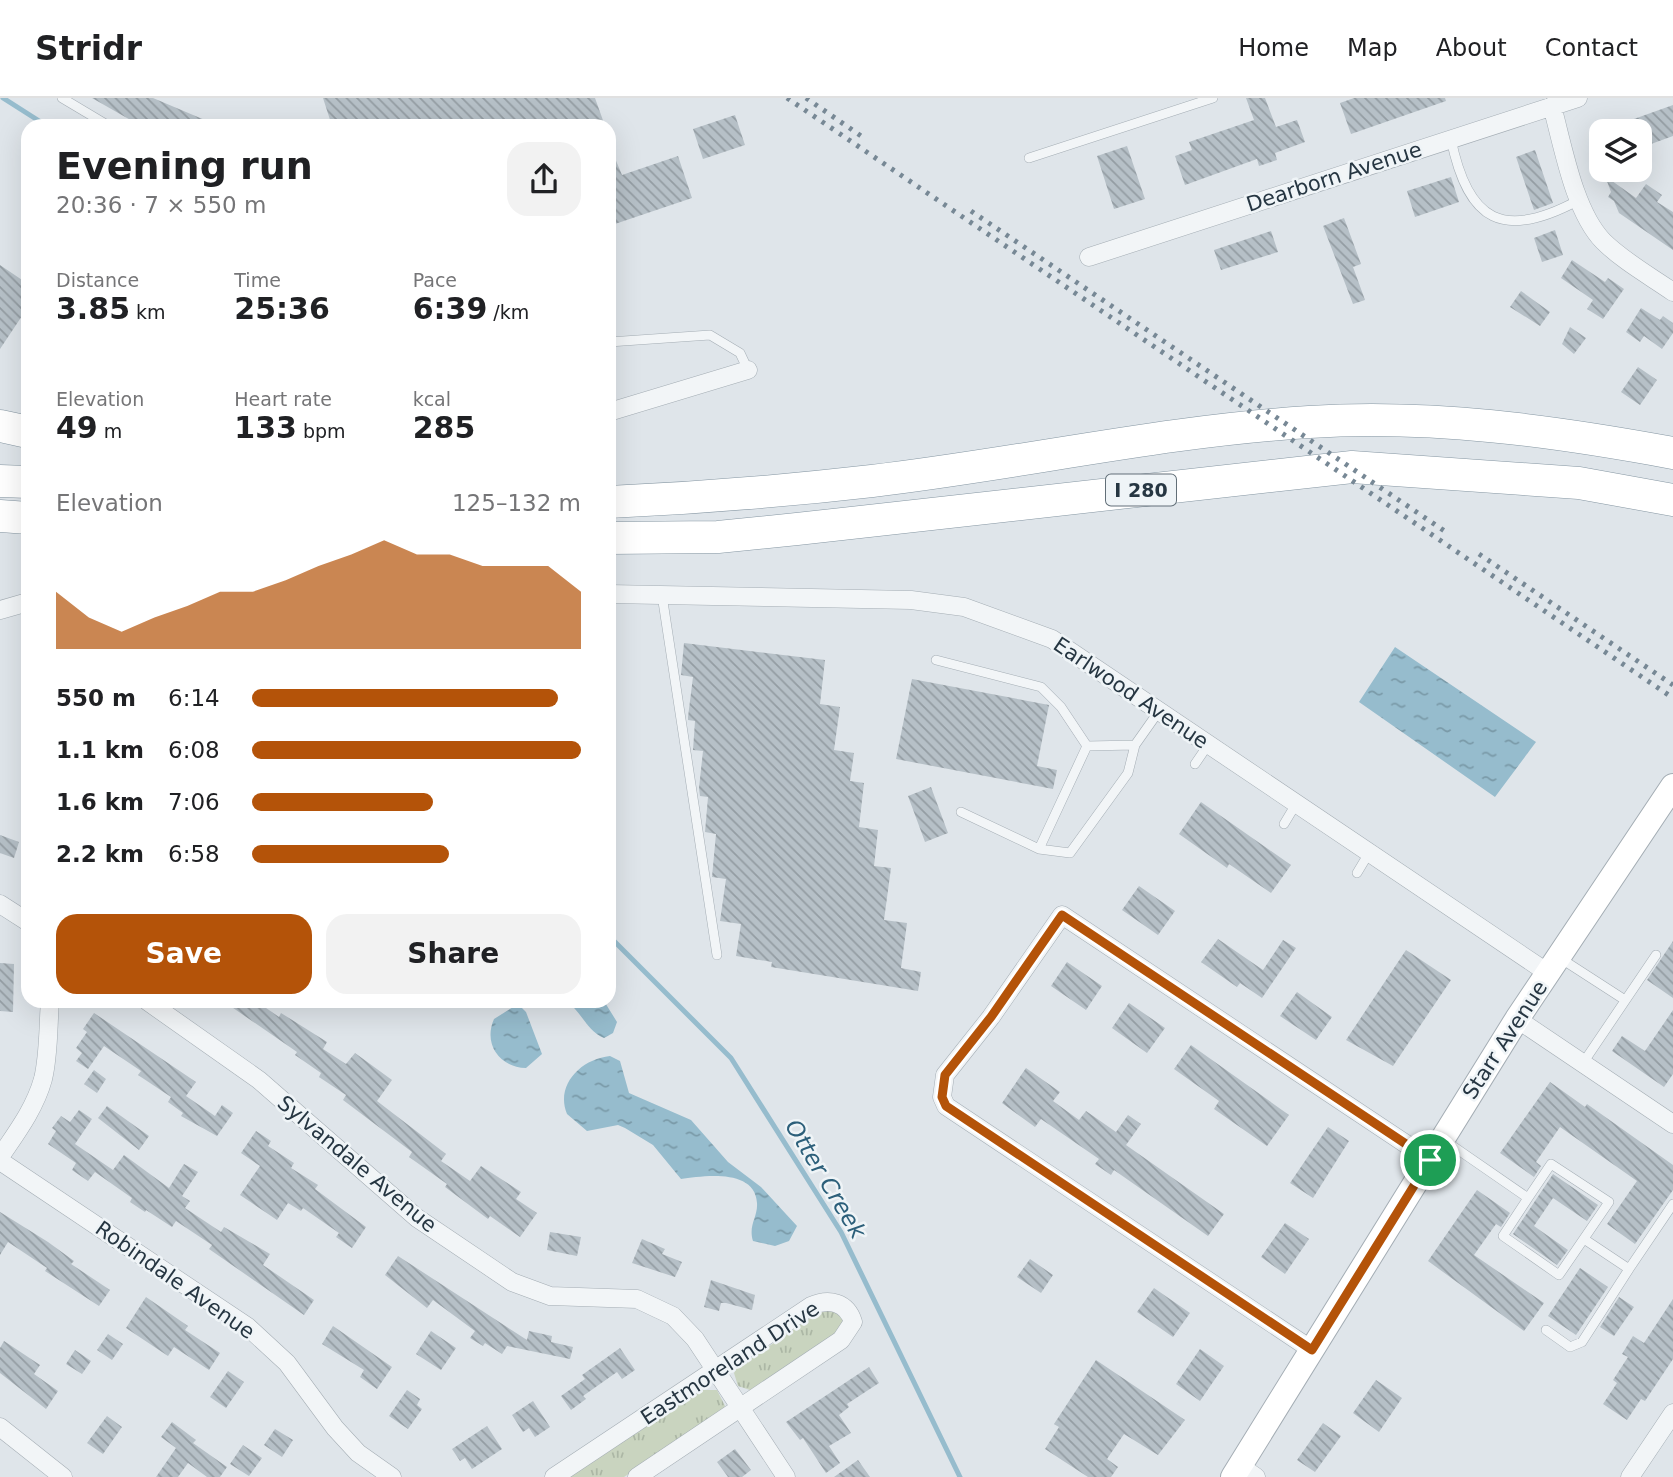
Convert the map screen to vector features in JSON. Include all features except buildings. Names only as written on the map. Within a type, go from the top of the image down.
[{"type":"highway","name":"I 280","points":[[616,501],[873,481],[1223,430],[1311,422],[1439,422],[1610,442],[1673,453]]},
{"type":"highway","points":[[0,426],[21,430]]},
{"type":"highway","name":"I 280","points":[[616,538],[718,537],[784,531],[1352,467],[1579,483],[1673,500]]},
{"type":"highway","points":[[616,482],[738,478],[873,481]]},
{"type":"highway","points":[[0,481],[21,482]]},
{"type":"highway","points":[[0,516],[21,518]]},
{"type":"highway","points":[[0,538],[21,538]]},
{"type":"main road","name":"Starr Avenue","points":[[1243,1474],[1312,1350],[1517,1019],[1673,786]]},
{"type":"street","name":"Dearborn Avenue","points":[[1089,257],[1578,98]]},
{"type":"street","points":[[1558,103],[1583,212],[1602,240],[1673,292]]},
{"type":"street","points":[[616,410],[748,370]]},
{"type":"street","name":"Earlwood Avenue","points":[[616,594],[911,600],[964,607],[1052,639],[1369,853],[1554,965]]},
{"type":"street","points":[[0,610],[21,603]]},
{"type":"street","points":[[0,904],[21,918]]},
{"type":"street","points":[[1312,1350],[954,1111],[942,1097],[945,1075],[991,1017],[1062,915],[1436,1150]]},
{"type":"street","points":[[0,1159],[27,1117],[40,1087],[45,1067],[49,1008]]},
{"type":"street","name":"Sylvandale Avenue","points":[[157,1008],[259,1080],[417,1218],[512,1282],[550,1296],[629,1298],[653,1305],[684,1326],[717,1371],[786,1477]]},
{"type":"street","points":[[1517,1019],[1673,1124]]},
{"type":"street","name":"Robindale Avenue","points":[[0,1159],[248,1327],[287,1363],[335,1428],[358,1453],[392,1477]]},
{"type":"street","name":"Eastmoreland Drive","points":[[554,1477],[822,1301],[832,1301],[850,1314],[853,1322],[841,1340],[637,1477]]},
{"type":"street","points":[[1630,1477],[1673,1413]]},
{"type":"street","points":[[0,1427],[63,1477]]},
{"type":"lane","points":[[62,98],[97,119]]},
{"type":"lane","points":[[1029,158],[1213,98]]},
{"type":"lane","points":[[1451,139],[1458,172],[1468,193],[1491,217],[1507,221],[1543,216],[1579,200]]},
{"type":"lane","points":[[616,342],[710,335],[740,354],[748,370]]},
{"type":"lane","points":[[662,595],[717,955]]},
{"type":"lane","points":[[936,660],[1041,687],[1061,707],[1087,746]]},
{"type":"lane","points":[[961,812],[1039,849],[1070,853],[1128,773],[1135,745],[1159,711]]},
{"type":"lane","points":[[1195,764],[1208,744]]},
{"type":"lane","points":[[1087,746],[1135,745]]},
{"type":"lane","points":[[1039,849],[1087,746]]},
{"type":"lane","points":[[1284,824],[1296,804]]},
{"type":"lane","points":[[1357,873],[1369,853]]},
{"type":"lane","points":[[1583,1063],[1656,955]]},
{"type":"lane","points":[[1554,965],[1625,1000]]},
{"type":"lane","points":[[1436,1150],[1528,1198]]},
{"type":"lane","points":[[1551,1164],[1609,1202],[1559,1275],[1503,1236],[1528,1198],[1551,1164]]},
{"type":"lane","points":[[1546,1330],[1570,1347],[1583,1342],[1673,1204]]},
{"type":"lane","points":[[1584,1239],[1629,1269]]},
{"type":"green space","points":[[824,1309],[844,1312],[844,1330],[753,1391],[738,1386],[734,1373],[737,1368]]},
{"type":"green space","points":[[702,1390],[717,1390],[725,1406],[720,1414],[624,1477],[569,1477]]},
{"type":"water","points":[[1395,647],[1536,742],[1495,797],[1359,702]]},
{"type":"water","points":[[511,1008],[522,1008],[542,1054],[526,1068],[516,1067],[501,1059],[492,1045],[491,1028],[494,1019]]},
{"type":"water","points":[[574,1008],[608,1008],[617,1022],[613,1033],[604,1038],[598,1035]]},
{"type":"water","points":[[610,1056],[620,1061],[629,1093],[691,1120],[728,1162],[761,1187],[797,1226],[789,1241],[775,1246],[753,1241],[752,1230],[757,1203],[754,1192],[747,1184],[738,1179],[714,1176],[681,1179],[653,1145],[625,1128],[618,1125],[587,1131],[567,1114],[565,1093],[573,1075],[589,1062]]},
{"type":"waterway","name":"Otter Creek","points":[[3,98],[36,119]]},
{"type":"waterway","name":"Otter Creek","points":[[616,943],[731,1058],[841,1232],[960,1477]]},
{"type":"railway","points":[[787,98],[1673,698]]},
{"type":"railway","points":[[806,98],[864,138]]},
{"type":"railway","points":[[971,211],[1449,534]]},
{"type":"railway","points":[[1479,554],[1673,685]]},
{"type":"route","points":[[1062,915],[1430,1160],[1312,1350],[946,1106],[942,1097],[942,1086],[952,1064],[991,1017],[1062,915]]}]
